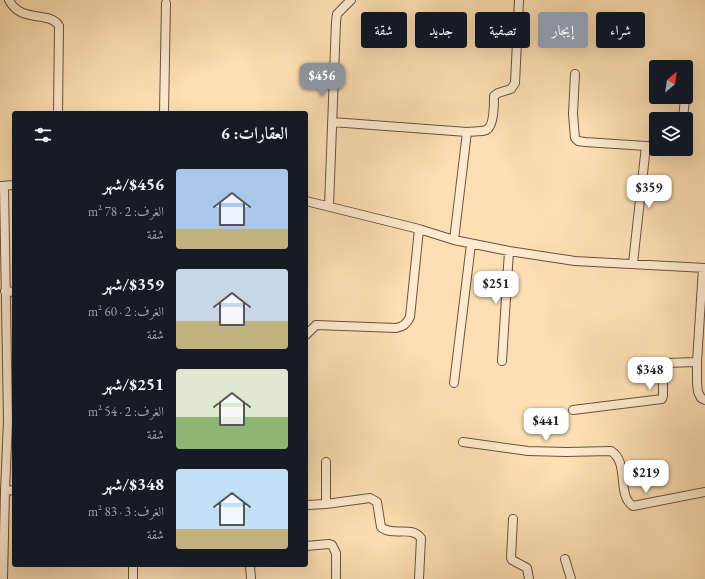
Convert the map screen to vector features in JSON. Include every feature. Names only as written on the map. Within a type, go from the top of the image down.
[{"type":"street","points":[[9,0],[12,6],[20,13],[51,19],[59,26],[58,111]]},
{"type":"street","points":[[329,206],[336,22],[337,14],[351,0]]},
{"type":"street","points":[[332,122],[467,132],[486,130],[489,128],[492,121],[494,96],[498,93],[511,89],[515,83],[519,0]]},
{"type":"street","points":[[164,111],[166,3]]},
{"type":"street","points":[[575,74],[573,114],[575,138],[578,141],[585,142],[646,146],[633,263]]},
{"type":"street","points":[[454,240],[467,132]]},
{"type":"street","points":[[3,579],[8,421],[4,345],[10,291],[2,186],[12,185]]},
{"type":"street","points":[[308,201],[419,229],[454,240],[509,251],[575,261],[704,268],[697,362],[698,392],[701,398],[705,400]]},
{"type":"street","points":[[308,333],[316,325],[396,328],[406,324],[410,317],[419,229]]},
{"type":"street","points":[[454,383],[471,244]]},
{"type":"street","points":[[502,361],[509,251]]},
{"type":"street","points":[[573,410],[662,399],[663,370],[665,363],[697,362]]},
{"type":"street","points":[[463,442],[528,451],[611,451],[615,453],[620,460],[627,499],[633,506],[705,492]]},
{"type":"street","points":[[326,462],[326,504]]},
{"type":"street","points":[[5,491],[12,490]]},
{"type":"street","points":[[308,505],[370,498],[377,502],[381,527],[383,530],[413,532],[420,536],[419,579]]},
{"type":"street","points":[[513,519],[511,558],[527,568],[529,579]]},
{"type":"street","points":[[308,546],[332,545],[336,553],[336,579]]},
{"type":"street","points":[[565,559],[571,579]]},
{"type":"street","points":[[133,567],[133,579]]},
{"type":"street","points":[[250,567],[251,579]]}]
